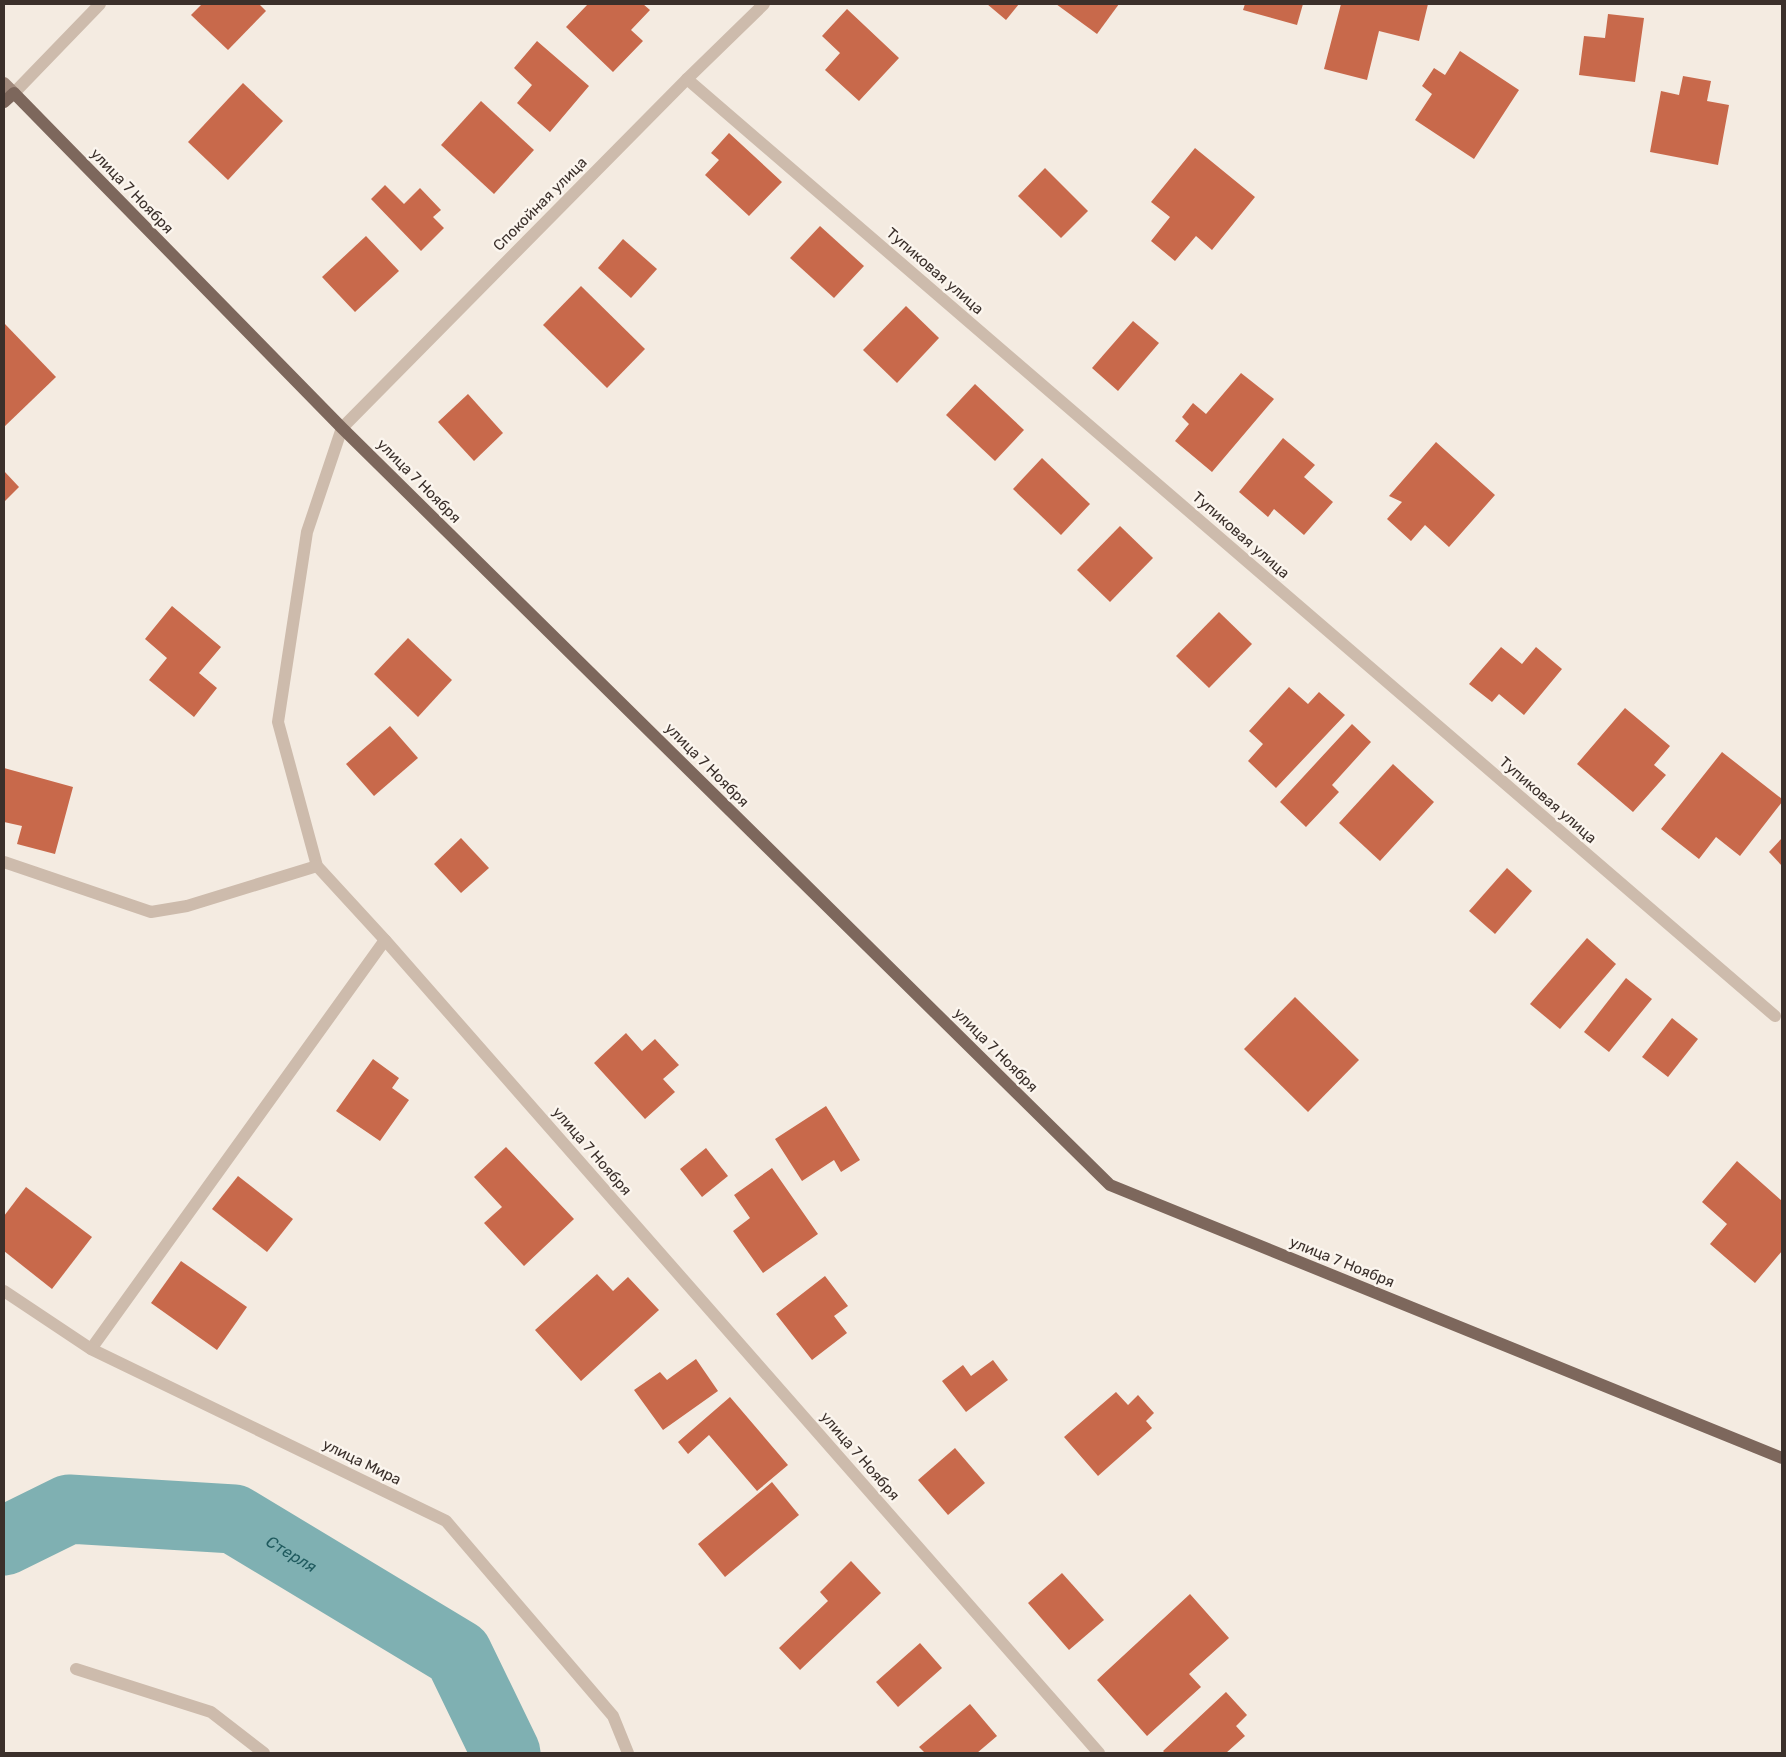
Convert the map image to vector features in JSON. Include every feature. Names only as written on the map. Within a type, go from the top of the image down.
[{"type":"main road","name":"улица 7 Ноября","points":[[4,83],[342,428],[1110,1185],[1782,1458]]},
{"type":"main road","points":[[4,102],[14,93]]},
{"type":"street","points":[[14,93],[100,4]]},
{"type":"street","name":"Спокойная улица","points":[[342,428],[687,79],[764,4]]},
{"type":"street","name":"Тупиковая улица","points":[[687,79],[1775,1016]]},
{"type":"street","name":"улица 7 Ноября","points":[[342,428],[307,532],[278,722],[317,866],[385,940],[1099,1753]]},
{"type":"street","points":[[4,862],[152,912],[186,906],[317,866]]},
{"type":"street","points":[[91,1349],[385,940]]},
{"type":"street","name":"улица Мира","points":[[4,1291],[91,1349],[446,1521],[613,1716],[628,1753]]},
{"type":"street","points":[[76,1669],[211,1712],[264,1753]]},
{"type":"building","points":[[202,4],[259,4],[266,11],[228,50],[191,15]]},
{"type":"building","points":[[588,4],[643,4],[650,10],[631,30],[643,41],[613,72],[566,27]]},
{"type":"building","points":[[987,4],[1019,4],[1006,20]]},
{"type":"building","points":[[1056,4],[1119,4],[1097,34]]},
{"type":"building","points":[[1245,4],[1303,4],[1297,25],[1243,10]]},
{"type":"building","points":[[1341,4],[1428,4],[1419,41],[1379,31],[1367,80],[1324,69]]},
{"type":"building","points":[[847,9],[899,58],[859,101],[825,70],[840,53],[822,36]]},
{"type":"building","points":[[1608,14],[1644,18],[1635,82],[1579,75],[1584,36],[1605,38]]},
{"type":"building","points":[[537,41],[589,86],[550,132],[517,103],[532,85],[514,68]]},
{"type":"building","points":[[1460,51],[1519,90],[1474,159],[1415,120],[1432,94],[1422,86],[1434,68],[1445,75]]},
{"type":"building","points":[[1683,76],[1711,81],[1707,101],[1729,105],[1718,165],[1650,152],[1661,91],[1679,95]]},
{"type":"building","points":[[243,83],[283,121],[228,180],[188,142]]},
{"type":"building","points":[[481,101],[534,150],[494,194],[441,145]]},
{"type":"building","points":[[729,133],[782,182],[749,216],[705,175],[719,160],[711,153]]},
{"type":"building","points":[[1195,148],[1255,197],[1212,250],[1196,236],[1175,261],[1151,241],[1170,217],[1151,202]]},
{"type":"building","points":[[1045,168],[1088,211],[1061,238],[1018,196]]},
{"type":"building","points":[[385,185],[404,204],[420,188],[441,210],[433,217],[444,228],[421,251],[371,199]]},
{"type":"building","points":[[820,226],[864,266],[834,298],[790,258]]},
{"type":"building","points":[[366,236],[399,271],[355,312],[322,277]]},
{"type":"building","points":[[623,239],[657,269],[631,298],[598,268]]},
{"type":"building","points":[[581,286],[645,349],[607,388],[543,325]]},
{"type":"building","points":[[906,306],[939,338],[897,383],[863,350]]},
{"type":"building","points":[[1133,321],[1159,343],[1118,391],[1092,368]]},
{"type":"building","points":[[4,323],[56,377],[4,427]]},
{"type":"building","points":[[1241,373],[1274,399],[1212,472],[1175,441],[1189,424],[1182,417],[1193,403],[1206,414]]},
{"type":"building","points":[[975,384],[1024,430],[995,461],[946,415]]},
{"type":"building","points":[[468,394],[503,433],[474,461],[438,422]]},
{"type":"building","points":[[1283,438],[1315,465],[1304,477],[1333,502],[1304,535],[1274,509],[1268,517],[1239,492]]},
{"type":"building","points":[[1436,442],[1495,495],[1449,547],[1425,525],[1411,541],[1387,519],[1402,502],[1389,496]]},
{"type":"building","points":[[1042,458],[1090,504],[1061,535],[1013,489]]},
{"type":"building","points":[[4,471],[19,487],[4,502]]},
{"type":"building","points":[[1120,526],[1153,558],[1110,602],[1077,570]]},
{"type":"building","points":[[172,606],[221,647],[199,673],[217,688],[194,717],[149,680],[167,658],[145,639]]},
{"type":"building","points":[[1219,612],[1252,644],[1209,688],[1176,656]]},
{"type":"building","points":[[408,638],[452,680],[418,717],[374,674]]},
{"type":"building","points":[[1501,647],[1522,664],[1536,647],[1562,669],[1524,715],[1499,694],[1492,702],[1469,684]]},
{"type":"building","points":[[1289,687],[1308,704],[1319,692],[1345,715],[1276,788],[1248,761],[1263,744],[1249,731]]},
{"type":"building","points":[[1625,708],[1670,746],[1654,765],[1666,775],[1633,812],[1577,764]]},
{"type":"building","points":[[1352,724],[1371,742],[1332,785],[1339,792],[1306,827],[1280,802]]},
{"type":"building","points":[[390,726],[418,758],[374,796],[346,764]]},
{"type":"building","points":[[1722,752],[1782,799],[1782,802],[1740,856],[1716,837],[1699,859],[1661,829]]},
{"type":"building","points":[[1393,764],[1434,802],[1380,861],[1339,823]]},
{"type":"building","points":[[4,768],[73,787],[55,854],[17,844],[22,826],[4,822]]},
{"type":"building","points":[[461,838],[489,868],[461,893],[434,864]]},
{"type":"building","points":[[1782,838],[1782,866],[1769,852]]},
{"type":"building","points":[[1507,868],[1532,891],[1495,934],[1469,911]]},
{"type":"building","points":[[1587,938],[1616,964],[1560,1029],[1530,1004]]},
{"type":"building","points":[[1626,978],[1652,999],[1609,1052],[1584,1032]]},
{"type":"building","points":[[1295,997],[1359,1060],[1308,1112],[1244,1049]]},
{"type":"building","points":[[1672,1018],[1698,1039],[1668,1077],[1642,1057]]},
{"type":"building","points":[[626,1033],[642,1051],[655,1039],[679,1065],[663,1079],[675,1092],[645,1119],[594,1063]]},
{"type":"building","points":[[373,1059],[399,1078],[392,1088],[409,1100],[380,1141],[336,1111]]},
{"type":"building","points":[[826,1106],[860,1160],[841,1172],[834,1160],[802,1181],[775,1139]]},
{"type":"building","points":[[506,1147],[574,1219],[524,1266],[484,1223],[502,1207],[474,1177]]},
{"type":"building","points":[[706,1148],[728,1176],[702,1197],[680,1169]]},
{"type":"building","points":[[1737,1161],[1782,1201],[1782,1251],[1755,1283],[1710,1244],[1727,1224],[1702,1202]]},
{"type":"building","points":[[772,1168],[818,1234],[763,1273],[733,1231],[750,1218],[734,1195]]},
{"type":"building","points":[[238,1176],[293,1219],[267,1252],[212,1209]]},
{"type":"building","points":[[26,1187],[92,1237],[52,1289],[4,1251],[4,1216]]},
{"type":"building","points":[[181,1261],[247,1307],[217,1350],[151,1303]]},
{"type":"building","points":[[597,1274],[613,1291],[628,1277],[659,1310],[581,1381],[535,1330]]},
{"type":"building","points":[[825,1276],[848,1306],[834,1316],[847,1333],[812,1360],[776,1314]]},
{"type":"building","points":[[696,1359],[718,1391],[663,1430],[634,1390],[660,1372],[667,1380]]},
{"type":"building","points":[[993,1360],[1008,1380],[966,1412],[942,1381],[963,1365],[971,1376]]},
{"type":"building","points":[[1116,1392],[1128,1405],[1138,1395],[1154,1413],[1146,1421],[1152,1428],[1098,1476],[1064,1437]]},
{"type":"building","points":[[730,1397],[788,1465],[757,1491],[709,1435],[688,1454],[678,1442]]},
{"type":"building","points":[[955,1448],[985,1483],[948,1515],[918,1480]]},
{"type":"building","points":[[772,1482],[799,1515],[725,1577],[698,1544]]},
{"type":"building","points":[[851,1561],[881,1593],[800,1670],[779,1648],[828,1601],[820,1592]]},
{"type":"building","points":[[1062,1573],[1104,1620],[1069,1650],[1028,1603]]},
{"type":"building","points":[[1190,1594],[1229,1638],[1189,1674],[1201,1687],[1147,1736],[1097,1680]]},
{"type":"building","points":[[920,1643],[942,1668],[898,1707],[876,1682]]},
{"type":"building","points":[[1226,1692],[1247,1715],[1236,1726],[1245,1736],[1226,1753],[1165,1753],[1163,1751]]},
{"type":"building","points":[[970,1704],[997,1736],[977,1753],[925,1753],[919,1747]]},
{"type":"waterway","name":"Стерля","points":[[4,1541],[69,1509],[234,1519],[458,1654],[506,1753]]}]
